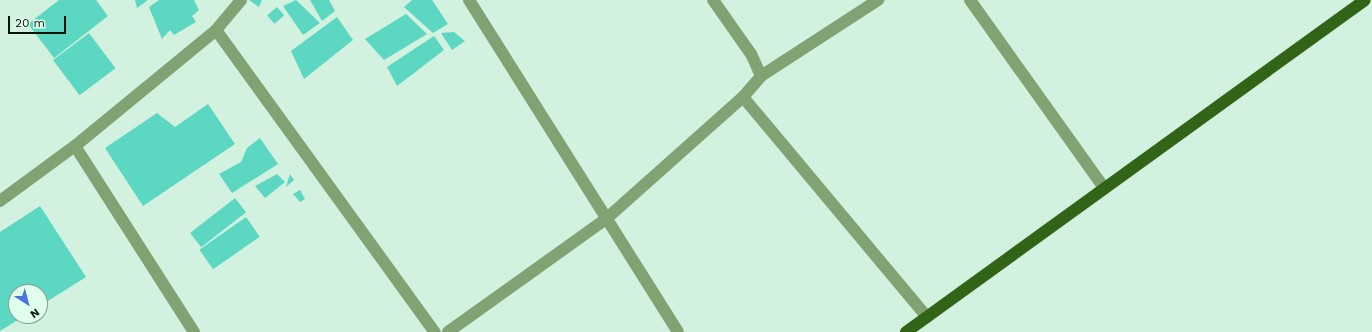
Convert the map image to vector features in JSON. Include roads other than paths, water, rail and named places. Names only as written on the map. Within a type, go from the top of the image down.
[{"type":"main road","points":[[906,332],[1359,2]]},
{"type":"street","points":[[0,201],[75,146],[216,30],[241,0]]},
{"type":"street","points":[[469,0],[678,332]]},
{"type":"street","points":[[713,0],[751,54],[760,76]]},
{"type":"street","points":[[448,332],[606,219],[743,97],[760,76],[878,0]]},
{"type":"street","points":[[970,0],[1104,188]]},
{"type":"street","points":[[216,30],[435,332]]},
{"type":"street","points":[[743,97],[927,317]]},
{"type":"street","points":[[75,146],[194,332]]}]
